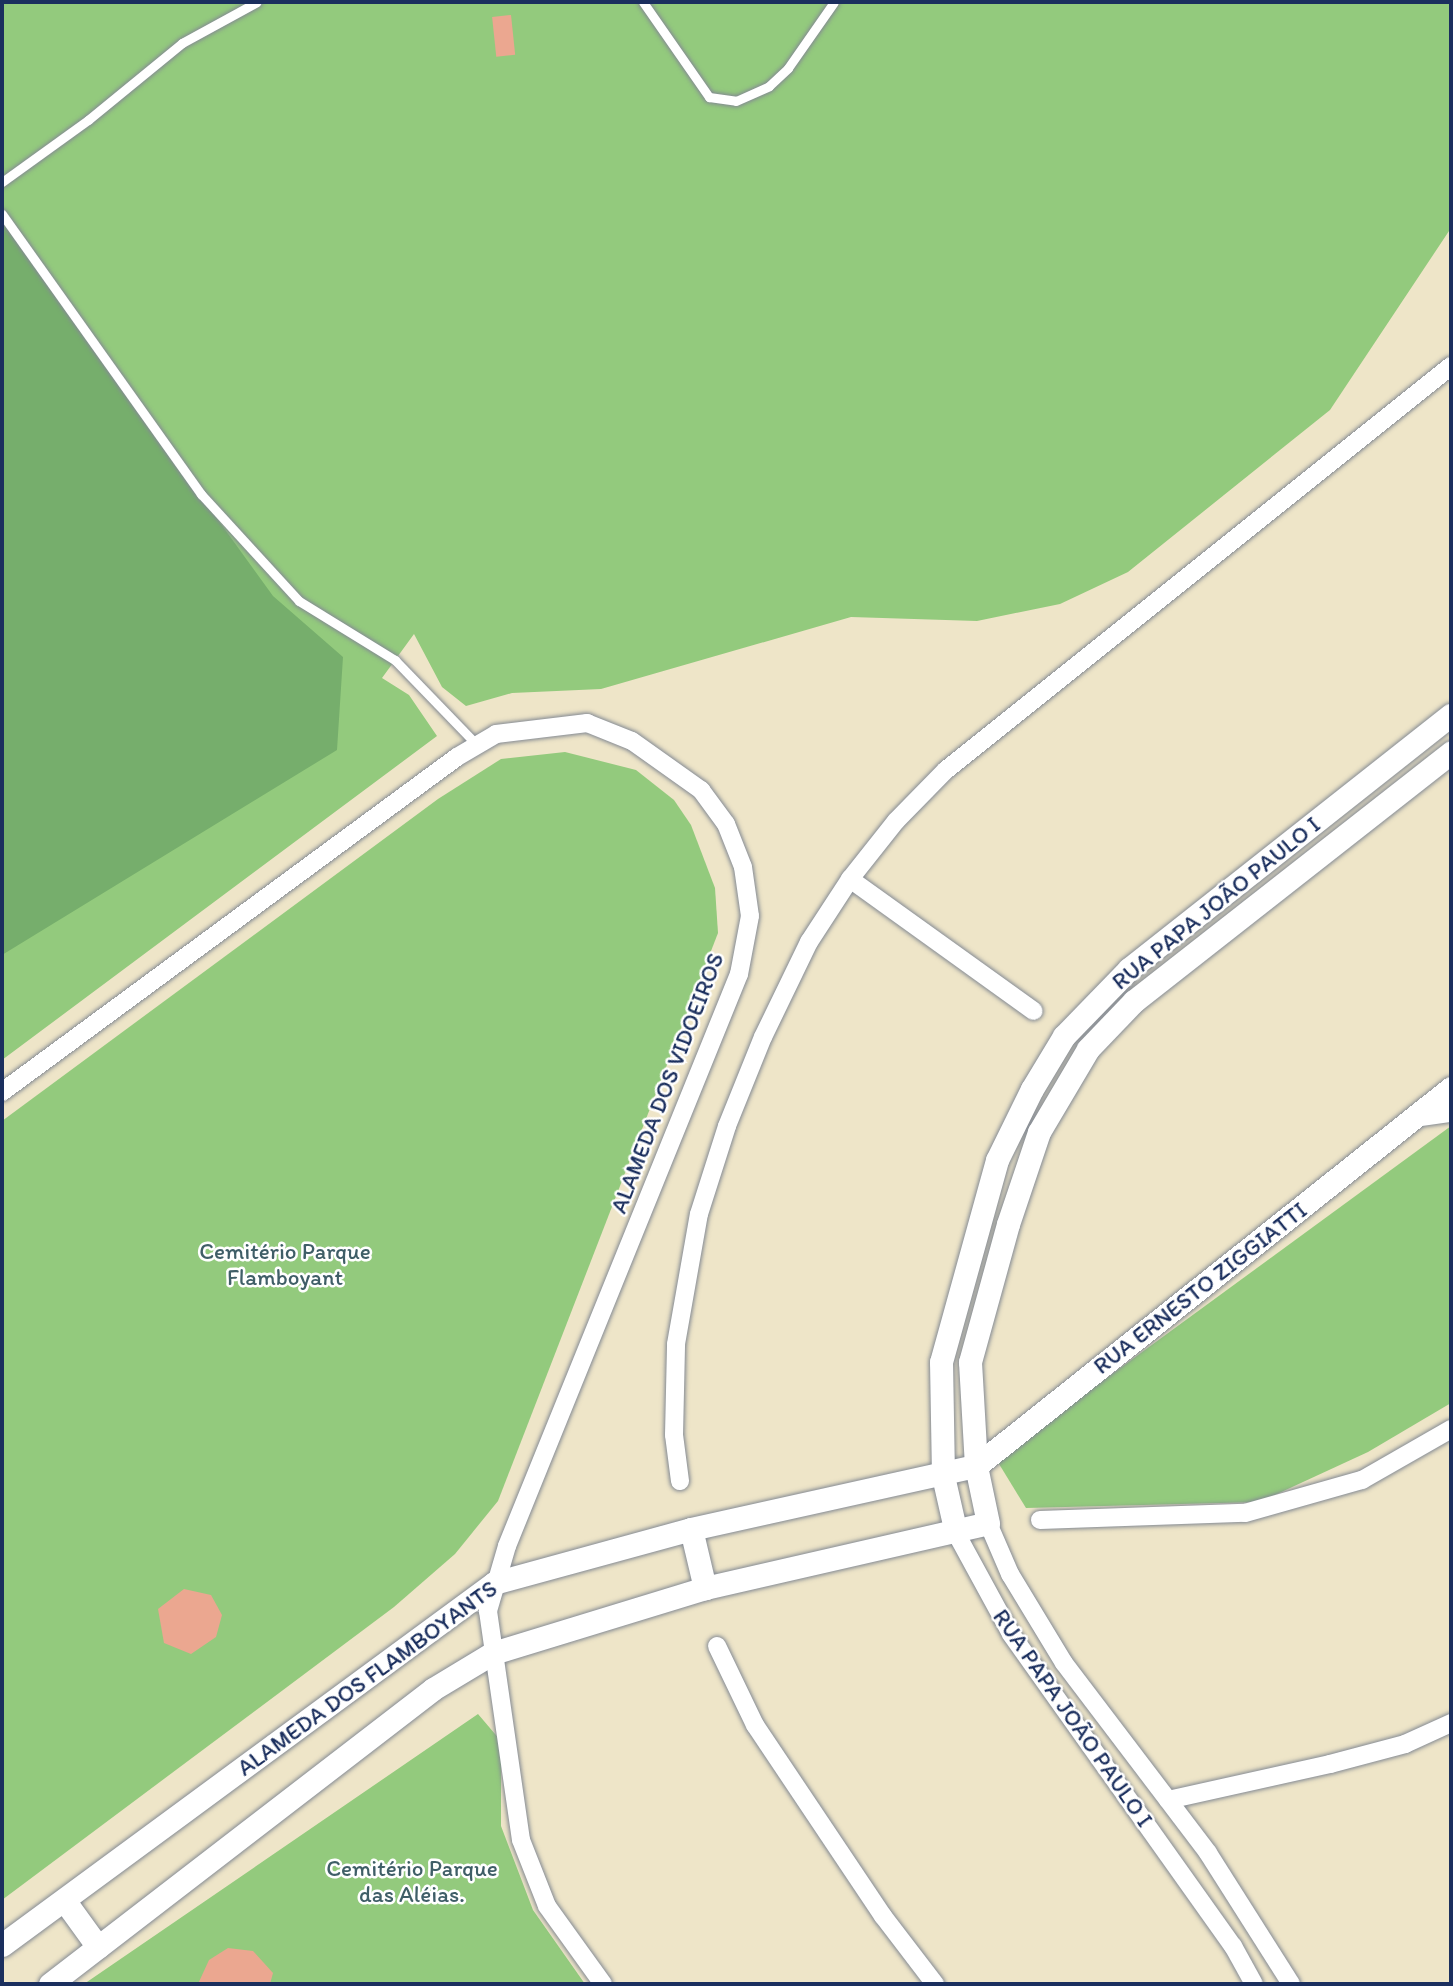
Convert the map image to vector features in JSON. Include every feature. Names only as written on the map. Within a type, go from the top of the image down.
[{"type":"street","points":[[680,1481],[674,1435],[676,1344],[699,1214],[727,1126],[763,1037],[810,942],[850,879],[896,821],[946,770],[1451,366]]},
{"type":"street","name":"RUA PAPA JOÃO PAULO I","points":[[1254,1984],[1233,1946],[1011,1634],[956,1533],[943,1476],[941,1362],[973,1234],[997,1160],[1064,1036],[1129,969],[1451,715]]},
{"type":"street","name":"ALAMEDA DOS VIDOEIROS","points":[[2,1092],[477,745],[496,734],[587,723],[632,741],[701,790],[726,824],[743,867],[750,916],[739,974],[494,1583],[488,1611],[521,1840],[547,1906],[603,1984]]},
{"type":"street","name":"RUA PAPA JOÃO PAULO I","points":[[1291,1984],[1209,1853],[1064,1663],[1010,1574],[989,1523],[976,1466],[970,1362],[1039,1132],[1088,1049],[1135,1001],[1451,752]]},
{"type":"street","points":[[850,879],[1034,1011]]},
{"type":"street","name":"RUA ERNESTO ZIGGIATTI","points":[[943,1476],[976,1466],[1451,1088]]},
{"type":"street","points":[[1414,1118],[1451,1112]]},
{"type":"street","points":[[1040,1520],[1245,1513],[1362,1480],[1451,1429]]},
{"type":"street","name":"ALAMEDA DOS FLAMBOYANTS","points":[[2,1945],[494,1583],[691,1529],[943,1476]]},
{"type":"street","name":"ALAMEDA DOS FLAMBOYANTS","points":[[50,1984],[433,1689],[494,1653],[705,1588],[956,1533],[989,1523]]},
{"type":"street","points":[[691,1529],[705,1588]]},
{"type":"street","points":[[717,1646],[755,1725],[883,1916],[935,1984]]},
{"type":"street","points":[[1168,1800],[1330,1765],[1405,1744],[1451,1723]]},
{"type":"street","points":[[64,1900],[98,1947]]},
{"type":"lane","points":[[2,182],[88,120],[182,43],[257,2]]},
{"type":"lane","points":[[643,2],[709,97],[736,101],[769,86],[788,68],[834,2]]},
{"type":"lane","points":[[2,214],[201,494],[299,601],[395,660],[477,745]]},
{"type":"green space","points":[[2,2],[1451,2],[1451,228],[1330,410],[1128,572],[1060,604],[977,621],[851,617],[601,689],[512,693],[466,706],[442,687],[414,634],[382,678],[409,695],[437,736],[2,1060]]},
{"type":"green space","points":[[2,221],[273,596],[343,657],[337,750],[2,955]]},
{"type":"green space","name":"Cemitério Parque Flamboyant","points":[[565,752],[636,770],[674,800],[691,825],[715,888],[718,933],[498,1501],[455,1554],[394,1607],[2,1900],[2,1121],[438,799],[501,759]]},
{"type":"green space","points":[[1451,1126],[1451,1403],[1368,1452],[1260,1502],[1026,1508],[996,1459]]},
{"type":"green space","name":"Cemitério Parque das Aléias.","points":[[478,1714],[501,1741],[501,1826],[533,1910],[585,1984],[84,1984]]},
{"type":"building","points":[[511,15],[515,55],[496,57],[492,17]]},
{"type":"building","points":[[184,1589],[211,1595],[222,1615],[216,1637],[191,1654],[164,1643],[158,1609]]},
{"type":"building","points":[[228,1948],[253,1951],[273,1973],[270,1984],[198,1984],[209,1960]]}]
